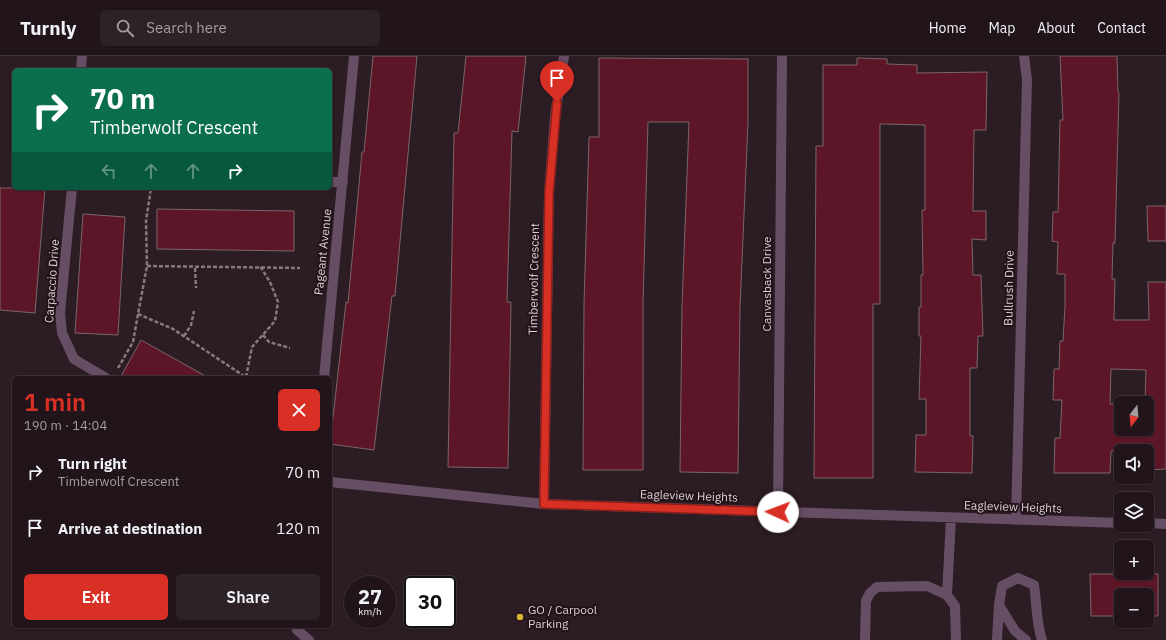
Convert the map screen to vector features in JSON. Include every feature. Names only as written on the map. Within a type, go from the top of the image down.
[{"type":"street","points":[[81,68],[82,56]]},
{"type":"street","name":"Pageant Avenue","points":[[324,376],[354,56]]},
{"type":"street","name":"Timberwolf Crescent","points":[[544,504],[549,193],[555,117],[564,56]]},
{"type":"street","name":"Canvasback Drive","points":[[778,512],[782,56]]},
{"type":"street","name":"Bullrush Drive","points":[[1016,520],[1027,80],[1024,56]]},
{"type":"street","points":[[332,182],[343,182]]},
{"type":"street","name":"Carpaccio Drive","points":[[72,190],[60,312],[62,333],[74,359],[103,376]]},
{"type":"street","name":"Eagleview Heights","points":[[332,482],[544,504],[1114,523]]},
{"type":"street","points":[[947,595],[952,518]]},
{"type":"street","points":[[1154,523],[1166,524]]},
{"type":"street","points":[[997,640],[999,604],[1002,586],[1018,578],[1034,585],[1038,605],[1039,630],[1042,640]]},
{"type":"street","points":[[865,640],[866,601],[870,593],[877,587],[927,586],[947,595],[955,606],[956,640]]},
{"type":"street","points":[[999,604],[1015,631],[1026,640]]},
{"type":"street","points":[[300,640],[297,630],[309,640]]},
{"type":"path","points":[[115,372],[133,342],[147,266],[146,221],[151,190]]},
{"type":"path","points":[[147,266],[195,268],[260,266],[300,268]]},
{"type":"path","points":[[247,376],[252,347],[275,321],[278,302],[270,282],[260,266]]},
{"type":"path","points":[[195,268],[196,288]]},
{"type":"path","points":[[184,336],[191,325],[194,311]]},
{"type":"path","points":[[138,314],[173,329],[244,376]]},
{"type":"path","points":[[263,336],[270,342],[290,348]]},
{"type":"building","points":[[373,56],[417,56],[395,296],[392,296],[374,450],[332,444],[332,426],[346,302],[348,303],[362,152],[364,152]]},
{"type":"building","points":[[466,56],[526,56],[518,132],[512,131],[507,302],[511,302],[508,468],[448,467],[454,133],[458,133]]},
{"type":"building","points":[[1060,56],[1117,56],[1119,93],[1115,243],[1113,243],[1112,279],[1115,279],[1114,320],[1149,320],[1148,282],[1166,282],[1166,469],[1154,470],[1154,444],[1114,444],[1114,451],[1111,451],[1110,473],[1054,473],[1055,438],[1060,438],[1062,400],[1053,400],[1054,369],[1059,369],[1060,341],[1063,341],[1065,306],[1065,274],[1057,274],[1058,242],[1052,241],[1053,212],[1058,212],[1060,120],[1063,120]]},
{"type":"building","points":[[599,58],[748,59],[748,122],[740,307],[738,473],[680,472],[682,306],[689,122],[648,122],[643,305],[643,470],[583,470],[584,304],[589,137],[599,137]]},
{"type":"building","points":[[857,58],[887,59],[887,64],[917,65],[917,73],[987,72],[986,130],[974,130],[973,211],[986,211],[986,240],[972,239],[973,275],[981,275],[983,336],[978,336],[977,368],[970,368],[970,436],[973,436],[972,473],[915,472],[916,435],[926,435],[926,399],[919,399],[921,336],[919,336],[919,307],[921,307],[921,275],[923,275],[922,210],[925,210],[925,125],[880,124],[880,304],[873,304],[873,478],[814,478],[816,146],[823,146],[823,65],[857,65]]},
{"type":"building","points":[[0,188],[12,188],[12,190],[45,190],[35,313],[0,310]]},
{"type":"building","points":[[1147,206],[1166,206],[1166,241],[1148,241]]},
{"type":"building","points":[[157,209],[294,211],[294,251],[157,249]]},
{"type":"building","points":[[83,214],[125,217],[118,335],[75,333]]},
{"type":"building","points":[[141,340],[205,376],[121,376]]},
{"type":"building","points":[[1090,574],[1114,574],[1114,580],[1154,580],[1154,574],[1158,574],[1158,616],[1154,616],[1154,588],[1114,588],[1114,616],[1091,616]]},
{"type":"place","name":"GO / Carpool Parking","points":[[520,617]]},
{"type":"route","points":[[557,102],[549,193],[544,504],[778,512]]}]
